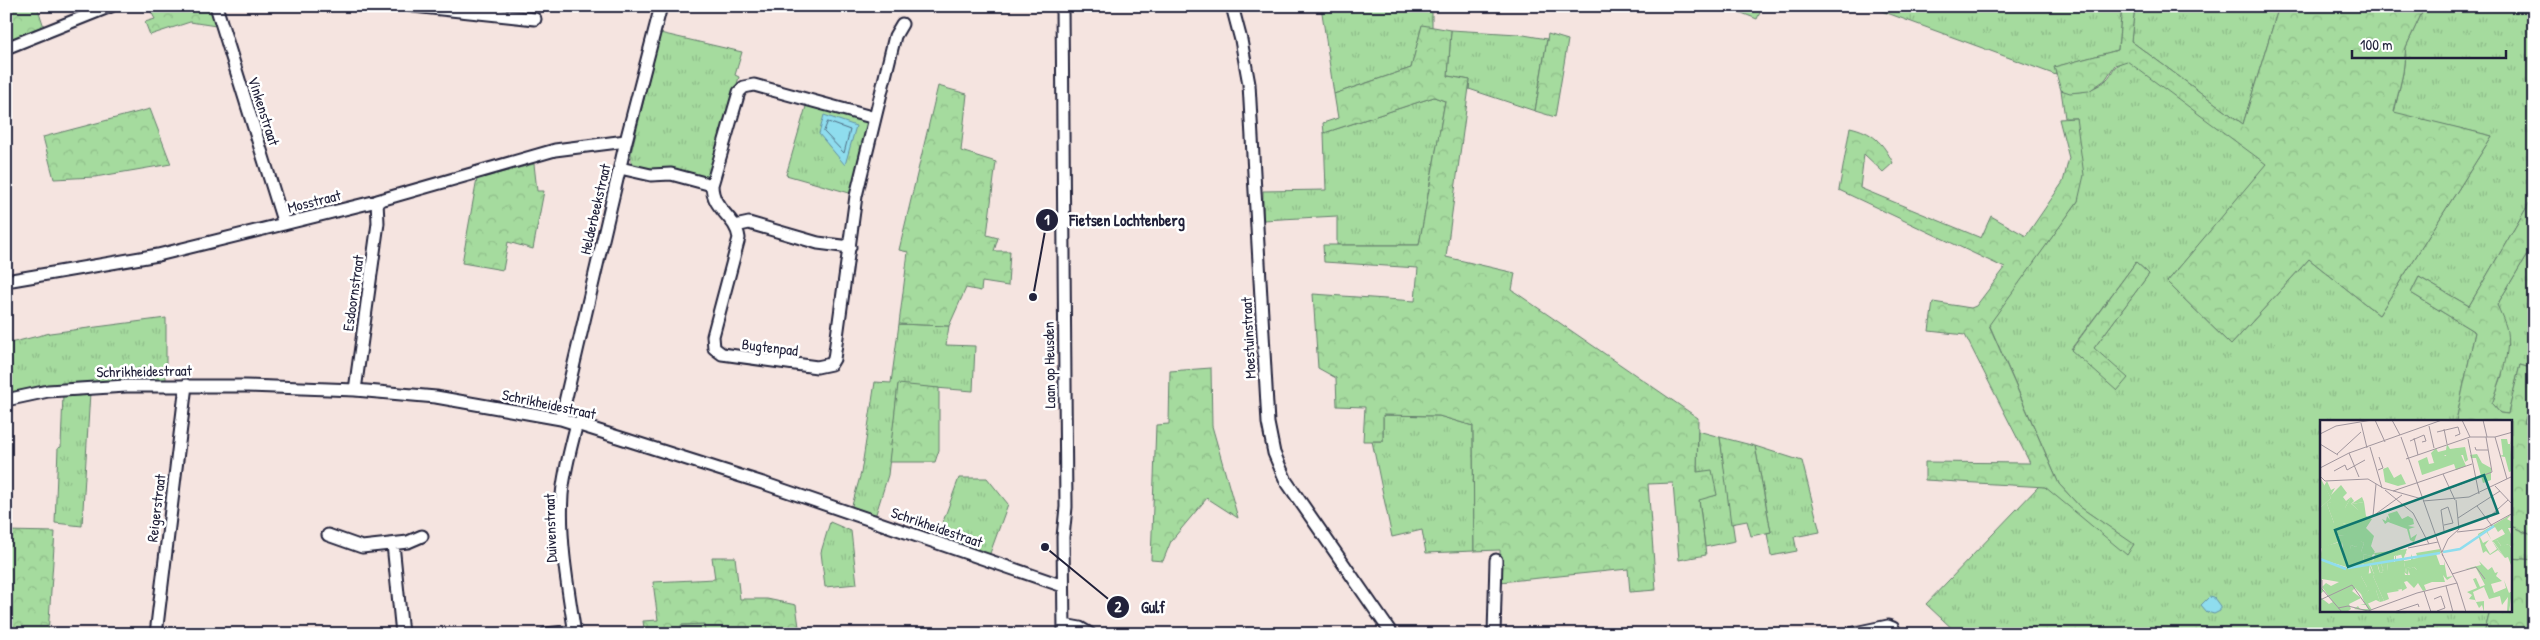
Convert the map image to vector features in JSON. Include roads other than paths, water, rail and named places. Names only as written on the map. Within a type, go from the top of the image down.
[{"type":"street","points":[[6,48],[111,6]]},
{"type":"street","name":"Vinkenstraat","points":[[216,6],[284,224]]},
{"type":"street","points":[[413,6],[534,19]]},
{"type":"street","name":"Helderbeekstraat","points":[[562,419],[626,141],[661,6]]},
{"type":"street","name":"Laan op Heusden","points":[[1062,6],[1066,507],[1063,537],[1064,630]]},
{"type":"street","name":"Moestuinstraat","points":[[1232,6],[1242,40],[1249,84],[1268,423],[1274,453],[1286,481],[1302,506],[1392,634]]},
{"type":"street","name":"Bugtenpad","points":[[735,226],[738,233],[738,243],[712,342],[717,351],[732,357],[817,367],[831,364],[836,354],[856,196],[895,36],[902,24]]},
{"type":"street","points":[[850,248],[818,243],[749,223],[735,226],[716,204],[712,195],[712,185],[737,98],[744,87],[748,85],[754,85],[874,118]]},
{"type":"street","name":"Mosstraat","points":[[6,281],[158,254],[377,201],[555,150],[626,141]]},
{"type":"street","points":[[620,168],[650,175],[671,174],[712,185]]},
{"type":"street","name":"Esdoornstraat","points":[[355,390],[378,224],[377,201]]},
{"type":"street","name":"Schrikheidestraat","points":[[6,400],[83,387],[186,385],[355,390],[436,397],[562,419],[766,484],[1063,586]]},
{"type":"street","name":"Reigerstraat","points":[[156,634],[186,385]]},
{"type":"street","name":"Duivenstraat","points":[[574,632],[562,542],[561,515],[565,475],[577,423]]},
{"type":"street","points":[[328,535],[356,546],[408,542],[422,536]]},
{"type":"street","points":[[393,544],[402,634]]},
{"type":"street","points":[[1494,634],[1496,560]]},
{"type":"street","points":[[1850,634],[1878,626],[1895,631]]},
{"type":"street","points":[[1064,630],[1080,628],[1090,634]]},
{"type":"street","points":[[546,634],[574,632]]},
{"type":"water","points":[[824,115],[856,126],[845,165],[819,134]]},
{"type":"water","points":[[2209,597],[2214,598],[2220,606],[2220,611],[2214,614],[2207,612],[2201,605]]},
{"type":"place","name":"Fietsen Lochtenberg","points":[[1033,297]]},
{"type":"place","name":"Gulf","points":[[1045,547]]}]
